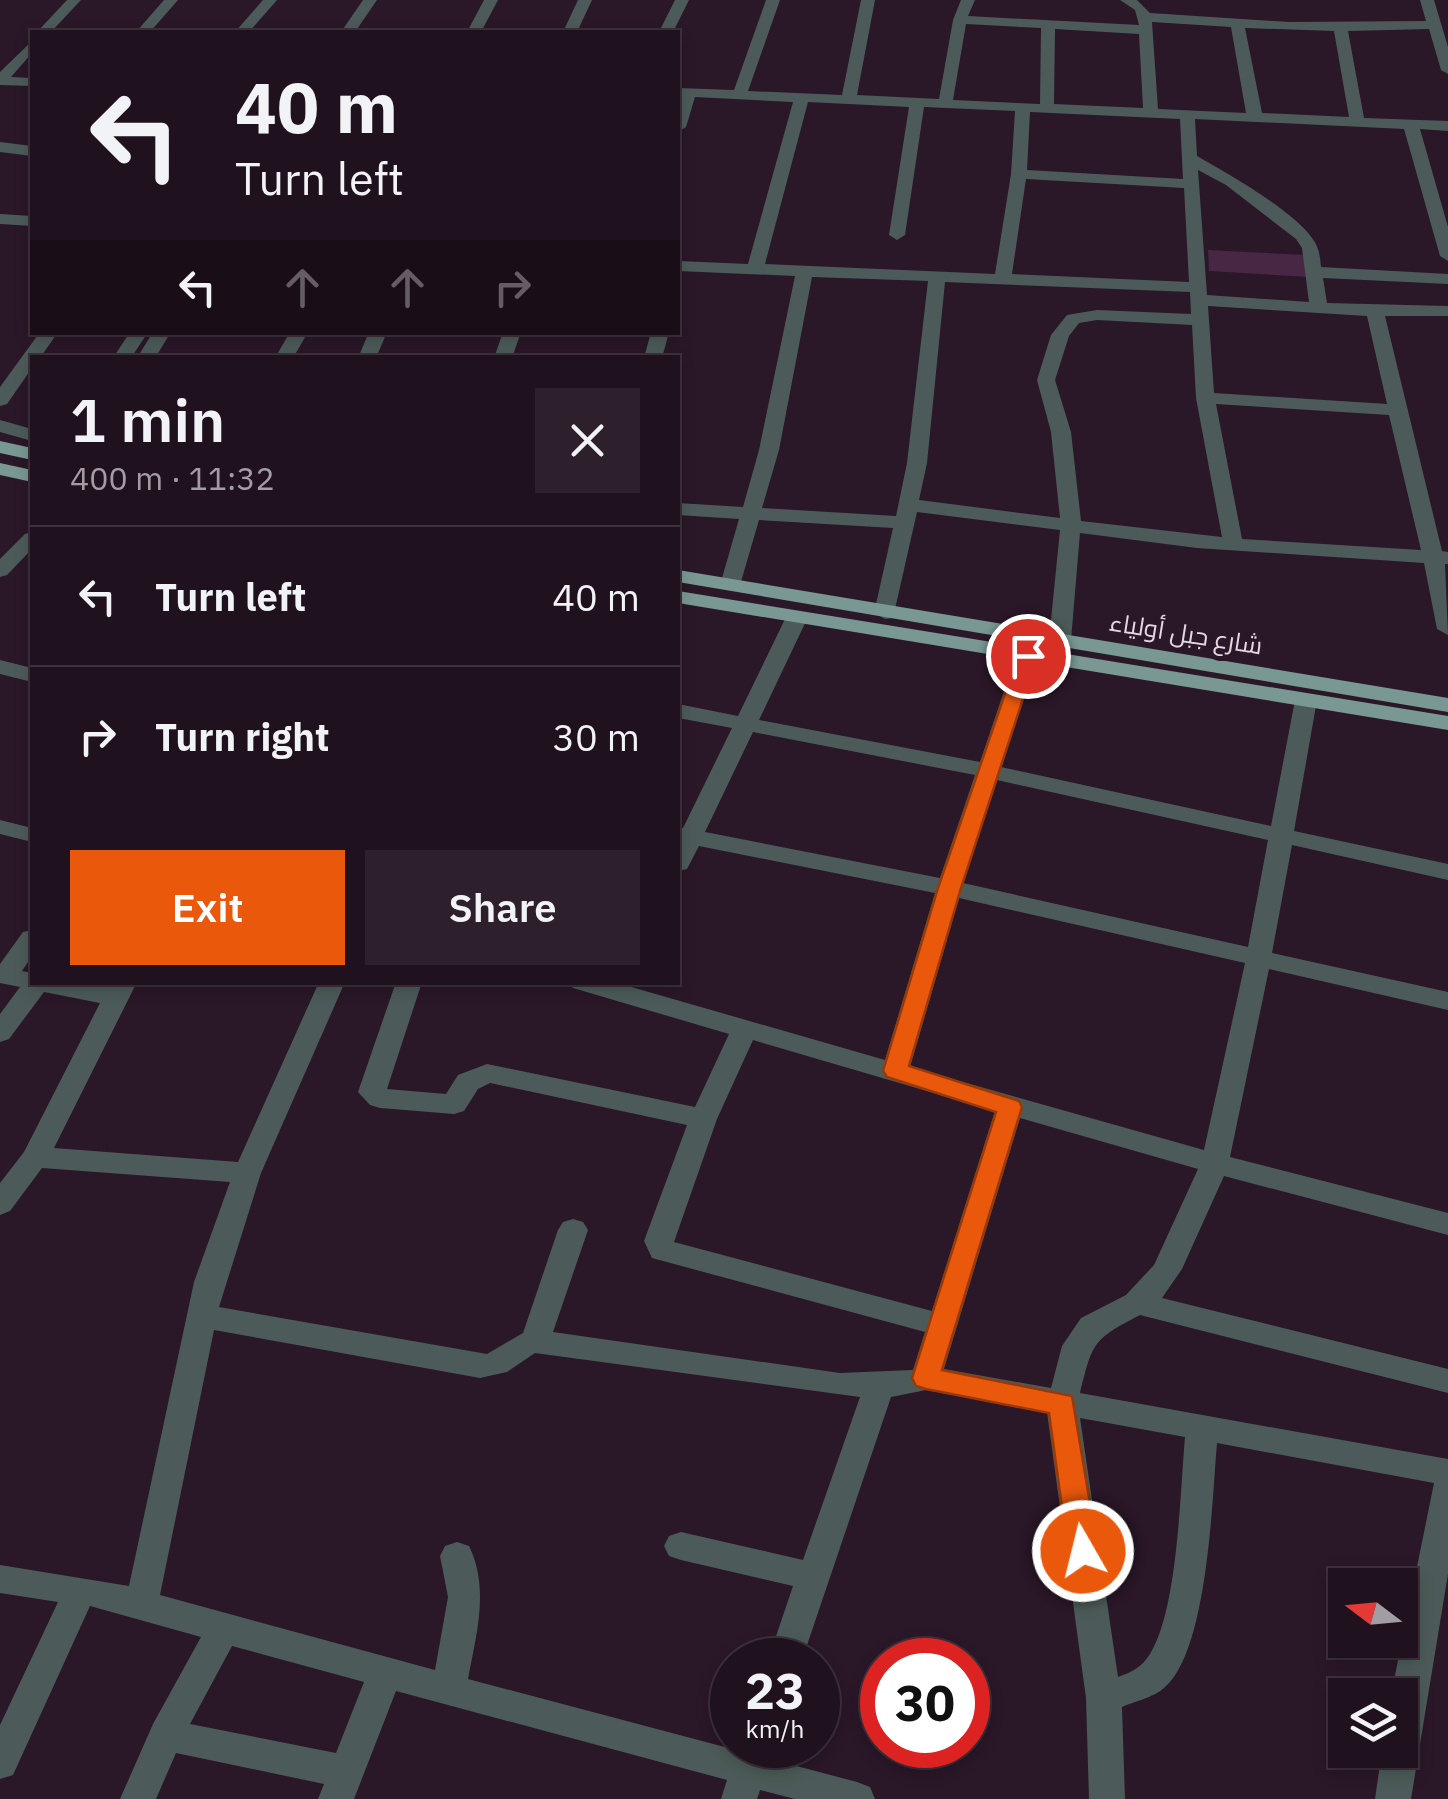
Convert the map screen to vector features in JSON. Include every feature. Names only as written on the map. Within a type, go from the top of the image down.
[{"type":"main road","points":[[0,447],[30,454]]},
{"type":"main road","points":[[0,469],[30,476]]},
{"type":"main road","name":"شارع جبل أولياء","points":[[680,576],[1448,704]]},
{"type":"main road","name":"شارع جبل أولياء","points":[[680,596],[1448,723]]},
{"type":"street","points":[[46,30],[74,0]]},
{"type":"street","points":[[146,30],[172,0]]},
{"type":"street","points":[[244,30],[270,0]]},
{"type":"street","points":[[349,30],[370,0]]},
{"type":"street","points":[[475,30],[491,0]]},
{"type":"street","points":[[571,30],[585,0]]},
{"type":"street","points":[[667,30],[682,0]]},
{"type":"street","points":[[740,94],[772,0]]},
{"type":"street","points":[[848,99],[868,0]]},
{"type":"street","points":[[945,104],[960,20],[968,0]]},
{"type":"street","points":[[1127,0],[1141,8],[1145,23],[1151,113]]},
{"type":"street","points":[[1448,5],[1428,2],[1448,70]]},
{"type":"street","points":[[960,20],[1048,26],[1145,23],[1341,29],[1433,25]]},
{"type":"street","points":[[1237,25],[1255,118]]},
{"type":"street","points":[[1047,108],[1048,26]]},
{"type":"street","points":[[1341,29],[1357,122]]},
{"type":"street","points":[[30,47],[0,81],[30,82]]},
{"type":"street","points":[[683,92],[1448,126]]},
{"type":"street","points":[[755,270],[802,97]]},
{"type":"street","points":[[886,276],[896,238],[917,102]]},
{"type":"street","points":[[1004,279],[1019,174],[1023,107]]},
{"type":"street","points":[[1187,114],[1205,398],[1233,544]]},
{"type":"street","points":[[1410,124],[1448,256]]},
{"type":"street","points":[[0,148],[30,151]]},
{"type":"street","points":[[1189,158],[1232,182],[1292,225],[1310,248],[1319,308]]},
{"type":"street","points":[[1019,174],[1190,184]]},
{"type":"street","points":[[0,219],[27,221]]},
{"type":"street","points":[[0,244],[27,221]]},
{"type":"street","points":[[680,270],[1004,279],[1198,302],[1448,311]]},
{"type":"street","points":[[730,585],[770,450],[804,272]]},
{"type":"street","points":[[1314,272],[1448,279]]},
{"type":"street","points":[[886,613],[908,514],[937,278]]},
{"type":"street","points":[[1060,640],[1072,524],[1061,432],[1046,380],[1064,326],[1073,319],[1198,302]]},
{"type":"street","points":[[1375,311],[1396,410],[1441,558],[1448,630]]},
{"type":"street","points":[[0,400],[30,358]]},
{"type":"street","points":[[1205,398],[1396,410]]},
{"type":"street","points":[[0,426],[30,434]]},
{"type":"street","points":[[680,509],[908,514],[1072,524],[1233,544],[1441,558]]},
{"type":"street","points":[[0,571],[30,540]]},
{"type":"street","points":[[797,617],[684,835],[950,888],[1448,1001]]},
{"type":"street","points":[[895,1071],[950,888],[1028,656]]},
{"type":"street","points":[[0,667],[30,674]]},
{"type":"street","points":[[1106,1799],[1104,1698],[1062,1404],[1077,1346],[1092,1326],[1137,1304],[1166,1270],[1214,1163],[1259,956],[1306,700]]},
{"type":"street","points":[[680,711],[989,771],[1448,872]]},
{"type":"street","points":[[0,826],[30,834]]},
{"type":"street","points":[[30,940],[2,975],[30,982]]},
{"type":"street","points":[[0,1033],[35,985]]},
{"type":"street","points":[[0,1204],[34,1157],[119,990],[50,985]]},
{"type":"street","points":[[142,1602],[208,1282],[248,1174],[331,985]]},
{"type":"street","points":[[407,985],[372,1092],[380,1098],[454,1104],[468,1082],[487,1073],[703,1119]]},
{"type":"street","points":[[620,987],[745,1029],[1010,1107],[1448,1224]]},
{"type":"street","points":[[745,1029],[703,1119],[659,1241],[662,1250],[942,1325]]},
{"type":"street","points":[[926,1378],[1010,1107]]},
{"type":"street","points":[[34,1157],[248,1174]]},
{"type":"street","points":[[534,1341],[573,1230]]},
{"type":"street","points":[[1137,1304],[1448,1381]]},
{"type":"street","points":[[202,1316],[490,1367],[500,1364],[521,1344],[534,1341],[802,1381],[879,1387],[926,1378],[1448,1472]]},
{"type":"street","points":[[793,1638],[879,1387]]},
{"type":"street","points":[[1104,1698],[1152,1677],[1169,1652],[1186,1586],[1202,1428]]},
{"type":"street","points":[[1393,1799],[1413,1666],[1448,1488]]},
{"type":"street","points":[[681,1546],[814,1577]]},
{"type":"street","points":[[449,1691],[464,1596],[456,1556]]},
{"type":"street","points":[[0,1579],[142,1602],[222,1629],[857,1799]]},
{"type":"street","points":[[0,1763],[81,1590]]},
{"type":"street","points":[[138,1799],[166,1735],[222,1629]]},
{"type":"street","points":[[166,1735],[341,1786],[385,1673]]},
{"type":"shaded area","points":[[1208,250],[1306,255],[1309,277],[1209,271]]},
{"type":"route","points":[[1028,656],[950,888],[895,1071],[1010,1107],[926,1378],[1062,1404],[1083,1551]]}]
